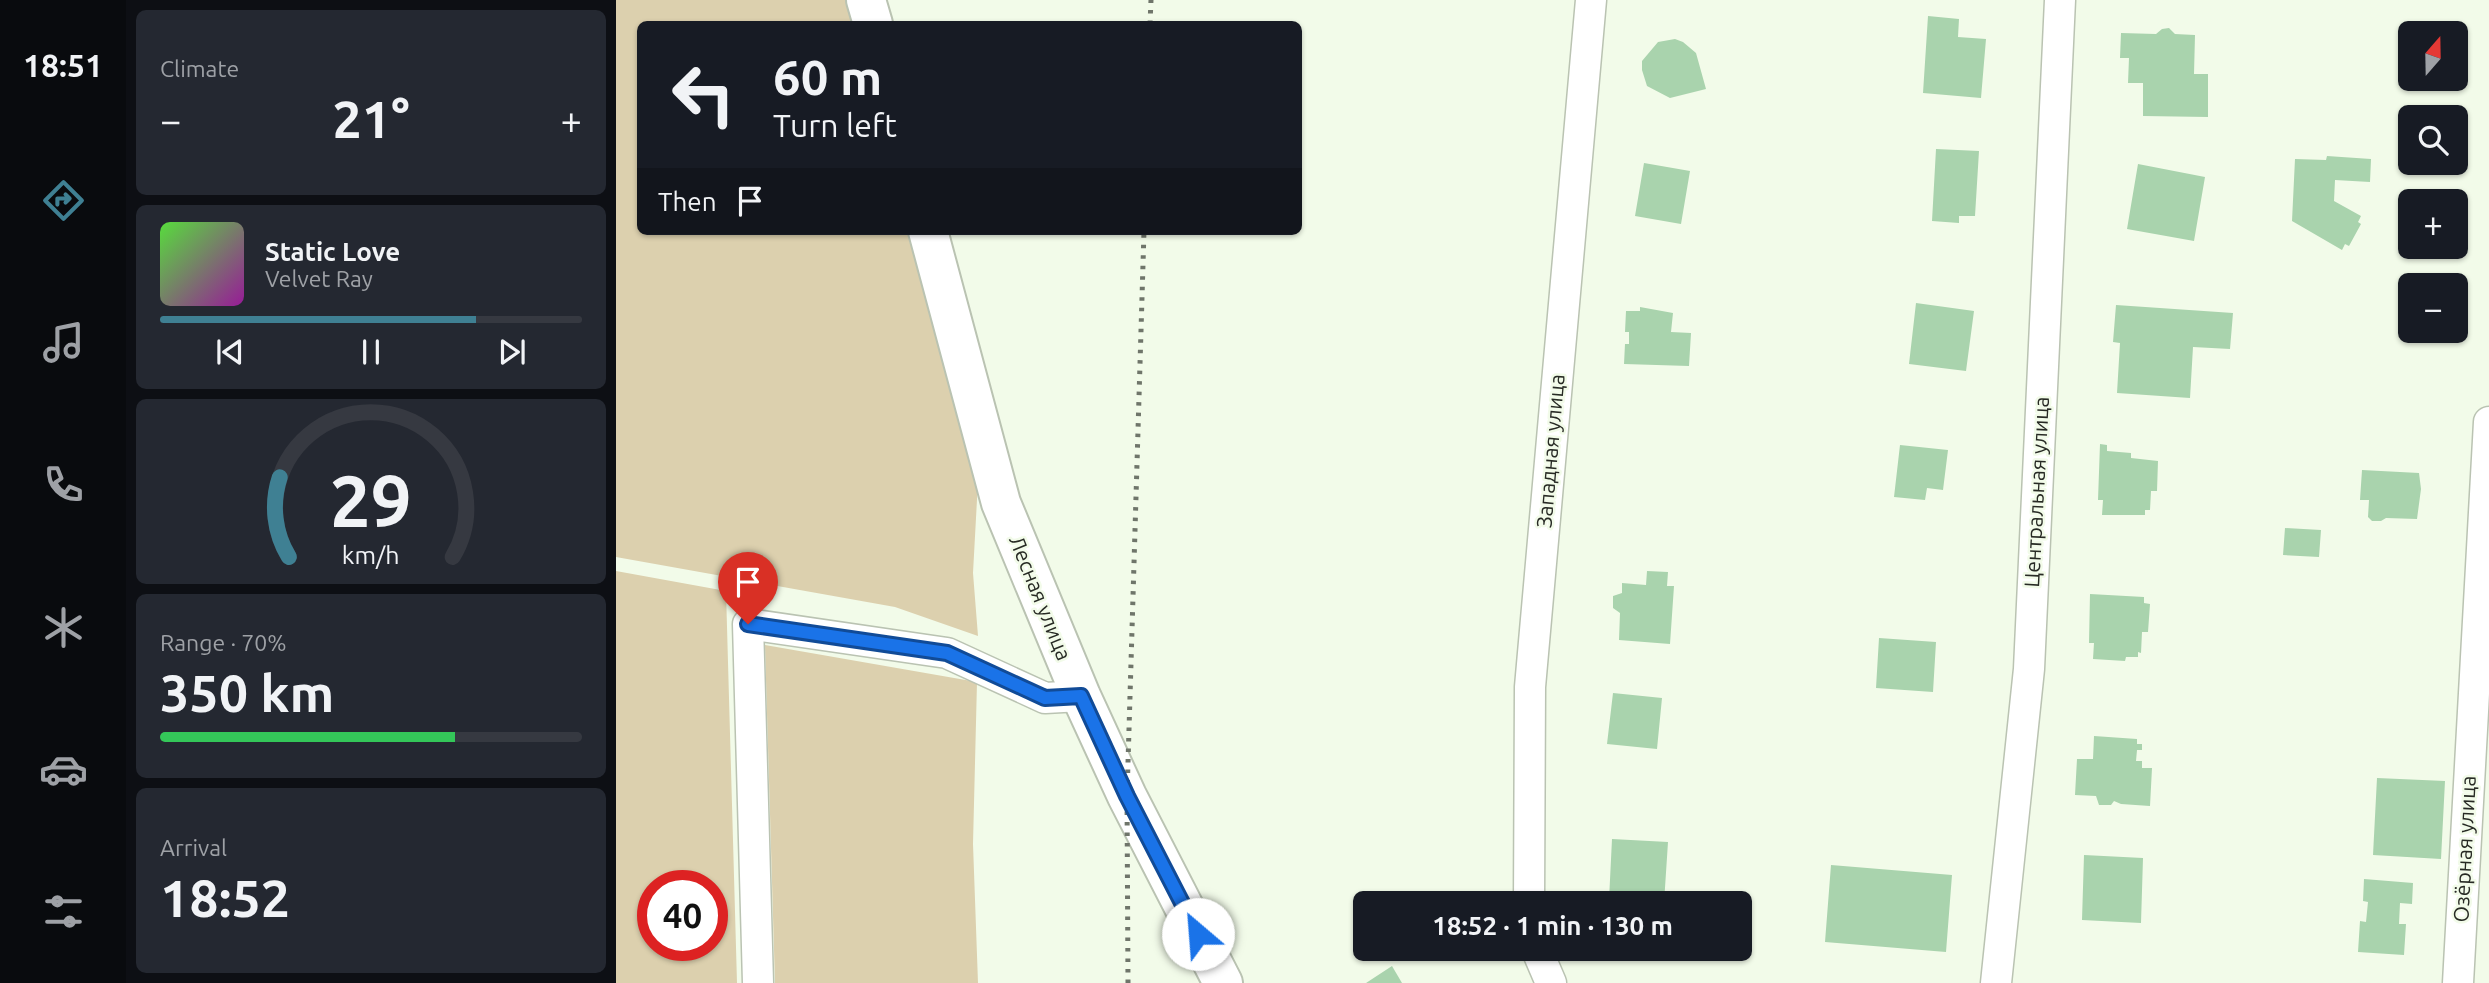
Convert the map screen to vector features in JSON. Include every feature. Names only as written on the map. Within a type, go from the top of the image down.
[{"type":"street","points":[[866,0],[872,21]]},
{"type":"street","name":"Западная улица","points":[[1529,891],[1530,687],[1591,0]]},
{"type":"street","name":"Центральная улица","points":[[1996,983],[2029,669],[2060,0]]},
{"type":"street","name":"Лесная улица","points":[[929,235],[1001,503],[1081,696],[1127,796],[1223,983]]},
{"type":"street","name":"Озёрная улица","points":[[2458,983],[2489,422]]},
{"type":"street","points":[[758,983],[748,624],[947,653],[1045,698],[1081,696]]},
{"type":"street","points":[[1542,961],[1551,983]]},
{"type":"shaded area","points":[[616,0],[876,0],[882,21],[637,21],[637,235],[933,235],[979,463],[973,573],[978,636],[895,607],[616,557]]},
{"type":"shaded area","points":[[616,571],[726,591],[737,983],[616,983]]},
{"type":"shaded area","points":[[765,645],[977,682],[973,844],[978,983],[775,983]]},
{"type":"building","points":[[1928,16],[1959,19],[1958,37],[1986,39],[1981,98],[1923,93]]},
{"type":"building","points":[[2169,28],[2175,34],[2195,35],[2194,74],[2208,74],[2208,117],[2143,116],[2143,83],[2128,83],[2129,58],[2120,58],[2121,33],[2156,34]]},
{"type":"building","points":[[1675,39],[1696,53],[1706,89],[1670,98],[1647,86],[1642,61],[1658,42]]},
{"type":"building","points":[[1936,149],[1979,151],[1975,216],[1959,216],[1959,223],[1932,221]]},
{"type":"building","points":[[2327,156],[2371,159],[2370,182],[2335,180],[2334,201],[2361,216],[2358,222],[2361,224],[2349,246],[2345,244],[2342,250],[2292,221],[2295,159],[2326,160]]},
{"type":"building","points":[[1644,163],[1690,171],[1681,224],[1635,216]]},
{"type":"building","points":[[2138,164],[2205,177],[2194,241],[2127,229]]},
{"type":"building","points":[[1916,303],[1974,311],[1966,371],[1909,364]]},
{"type":"building","points":[[2116,305],[2233,313],[2230,349],[2193,347],[2190,398],[2117,393],[2120,343],[2113,342]]},
{"type":"building","points":[[1640,307],[1673,313],[1671,332],[1691,333],[1689,366],[1624,364],[1625,344],[1629,344],[1629,332],[1625,332],[1626,311],[1640,311]]},
{"type":"building","points":[[2100,444],[2107,445],[2107,451],[2131,453],[2131,458],[2158,461],[2157,491],[2151,491],[2150,510],[2145,510],[2145,515],[2102,515],[2103,500],[2098,500]]},
{"type":"building","points":[[1900,445],[1948,450],[1943,490],[1927,488],[1925,500],[1894,497]]},
{"type":"building","points":[[2362,470],[2419,473],[2421,489],[2417,519],[2386,518],[2372,521],[2368,517],[2369,500],[2360,500]]},
{"type":"building","points":[[2285,528],[2321,530],[2319,557],[2283,555]]},
{"type":"building","points":[[1647,571],[1668,572],[1667,586],[1674,586],[1670,644],[1619,640],[1620,613],[1613,608],[1613,596],[1622,593],[1622,583],[1646,585]]},
{"type":"building","points":[[2090,594],[2144,597],[2144,603],[2150,604],[2148,632],[2142,632],[2141,653],[2138,652],[2138,657],[2126,657],[2125,661],[2093,659],[2094,643],[2089,643]]},
{"type":"building","points":[[1879,638],[1936,642],[1933,692],[1876,688]]},
{"type":"building","points":[[1613,693],[1662,698],[1657,749],[1607,744]]},
{"type":"building","points":[[2094,736],[2137,739],[2137,744],[2142,744],[2142,750],[2137,750],[2136,761],[2142,761],[2142,768],[2152,768],[2150,806],[2114,801],[2111,805],[2099,805],[2096,796],[2075,795],[2077,759],[2093,759]]},
{"type":"building","points":[[2377,778],[2445,781],[2441,859],[2373,855]]},
{"type":"building","points":[[1612,839],[1668,842],[1665,891],[1609,891]]},
{"type":"building","points":[[2084,855],[2143,858],[2141,923],[2082,920]]},
{"type":"building","points":[[1831,865],[1952,875],[1946,952],[1825,942]]},
{"type":"building","points":[[2364,879],[2413,883],[2412,904],[2400,903],[2399,924],[2406,924],[2404,955],[2358,952],[2360,921],[2366,922],[2368,902],[2363,901]]},
{"type":"building","points":[[1392,966],[1402,983],[1366,983]]},
{"type":"railway","points":[[1150,21],[1151,0]]},
{"type":"railway","points":[[1128,983],[1127,796],[1144,235]]},
{"type":"route","points":[[748,624],[947,653],[1045,698],[1081,696],[1127,796],[1198,934]]}]
